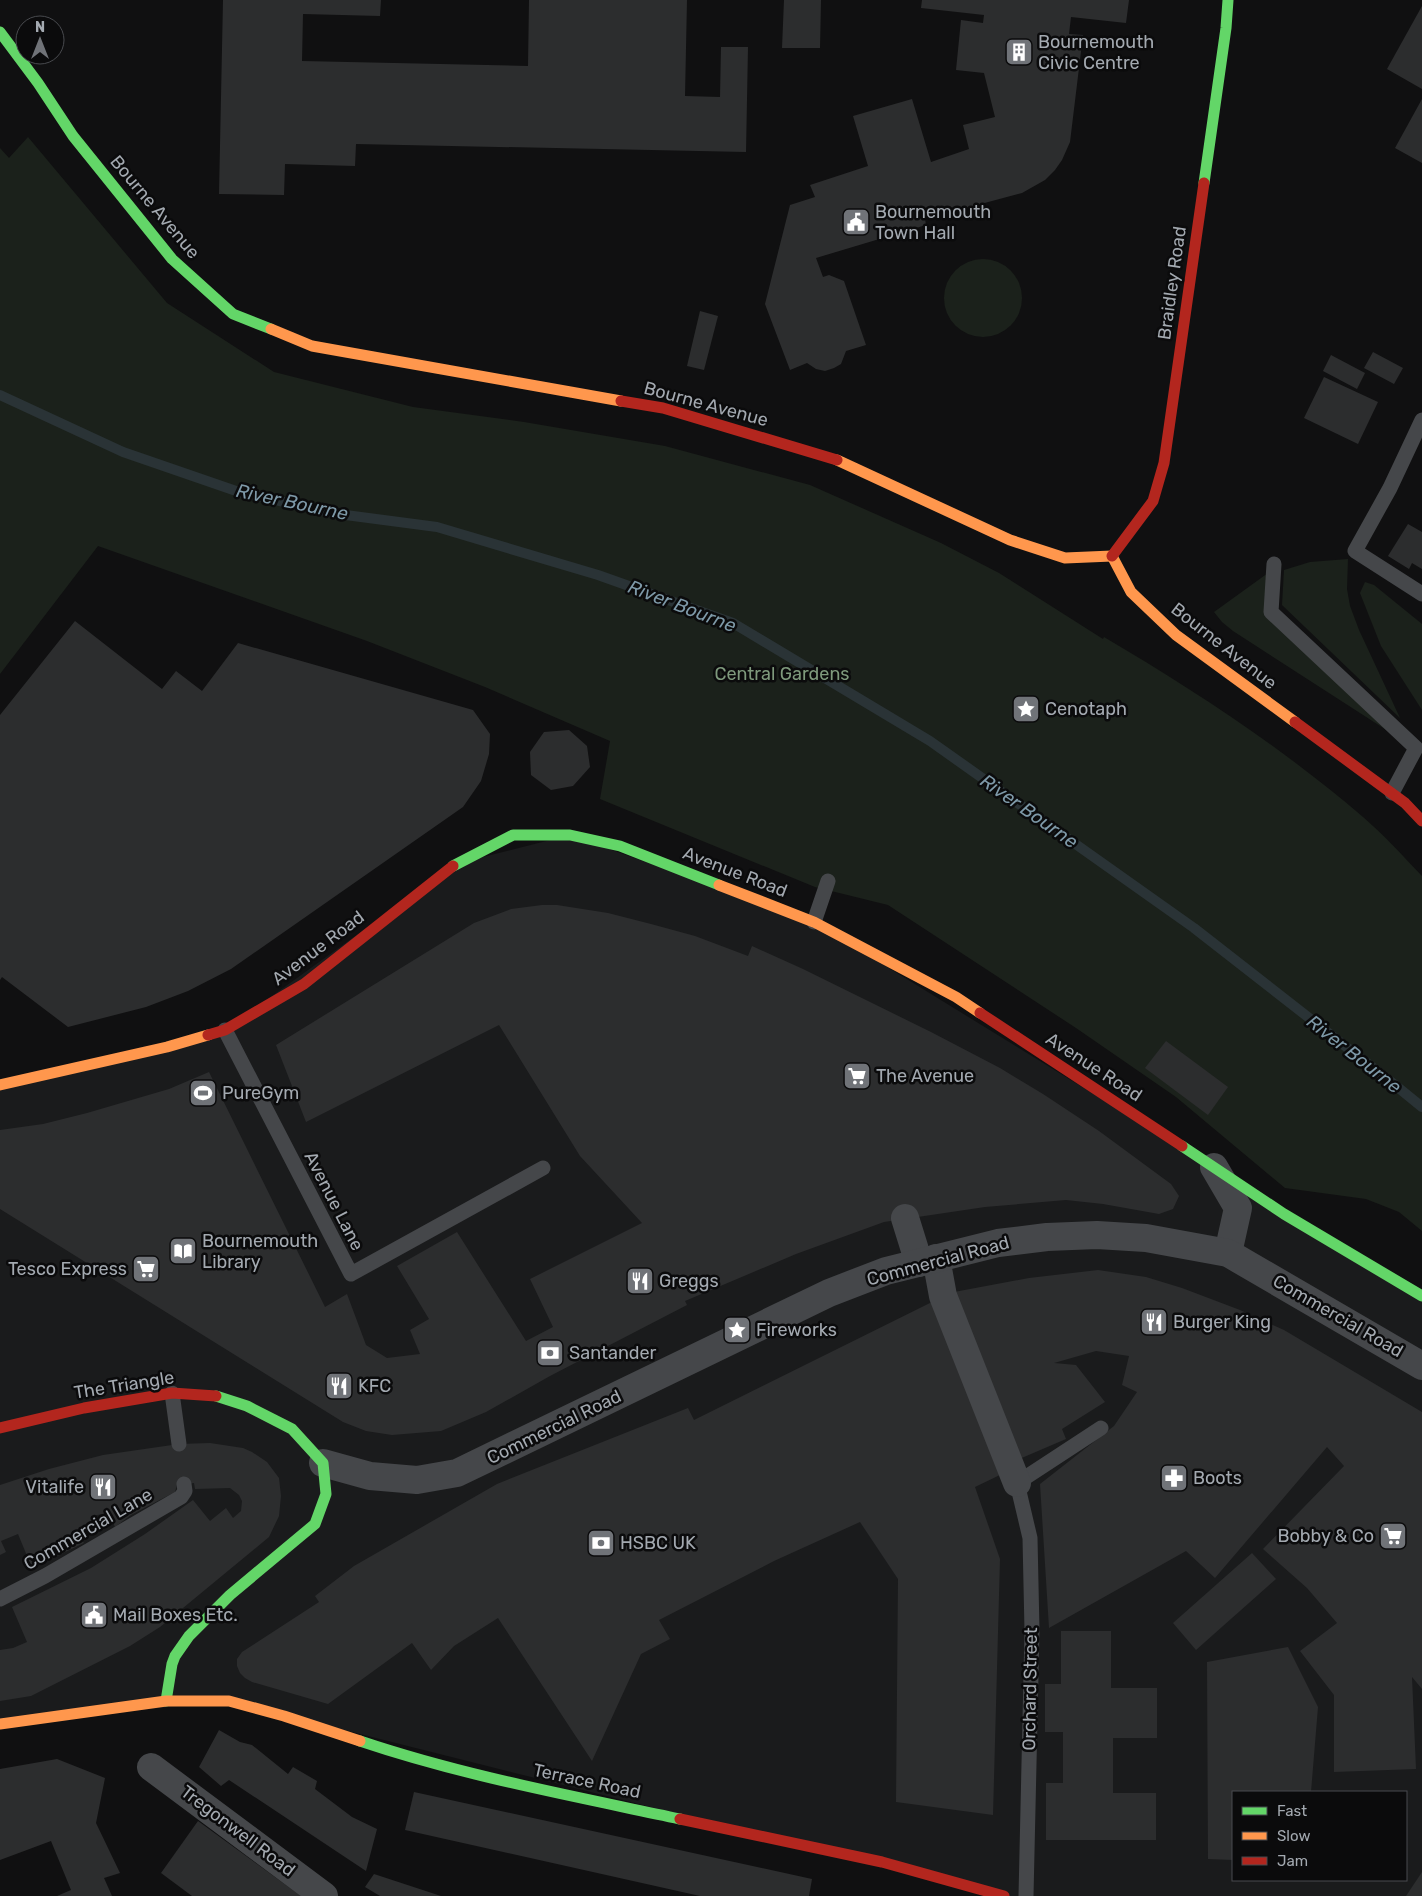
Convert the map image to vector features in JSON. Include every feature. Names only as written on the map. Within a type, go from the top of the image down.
[{"type":"street","name":"Braidley Road","points":[[1112,556],[1153,500],[1164,463],[1226,28],[1228,0]]},
{"type":"street","name":"Bourne Avenue","points":[[0,32],[38,82],[73,136],[172,259],[233,314],[312,346],[663,408],[845,462],[1010,540],[1065,558],[1112,556],[1131,592],[1176,635],[1392,793],[1405,803],[1422,821]]},
{"type":"street","name":"Avenue Road","points":[[0,1085],[167,1047],[225,1030],[304,984],[455,864],[513,836],[570,835],[620,846],[814,922],[956,997],[1284,1214],[1422,1296]]},
{"type":"street","points":[[1214,1167],[1238,1208],[1228,1253]]},
{"type":"street","name":"Orchard Street","points":[[905,1218],[944,1296],[1017,1483]]},
{"type":"street","name":"Commercial Road","points":[[323,1463],[370,1476],[417,1480],[457,1473],[829,1293],[886,1271],[927,1260],[998,1243],[1047,1237],[1097,1235],[1146,1238],[1228,1253],[1422,1366]]},
{"type":"street","name":"The Triangle","points":[[0,1428],[84,1408],[172,1393],[211,1395],[247,1406],[292,1429],[323,1463]]},
{"type":"street","points":[[0,1724],[166,1702],[175,1656],[189,1636],[230,1595],[315,1524],[326,1494],[323,1463]]},
{"type":"street","name":"Terrace Road","points":[[166,1702],[229,1701],[284,1716],[392,1752],[482,1776],[882,1862],[1004,1896]]},
{"type":"street","name":"Tregonwell Road","points":[[152,1767],[324,1896]]},
{"type":"lane","points":[[1422,420],[1390,488],[1354,551],[1422,594]]},
{"type":"lane","points":[[1274,564],[1271,612],[1416,748],[1392,793]]},
{"type":"lane","points":[[814,922],[828,881]]},
{"type":"lane","name":"Avenue Lane","points":[[225,1030],[351,1274],[543,1168]]},
{"type":"lane","points":[[172,1393],[179,1444]]},
{"type":"lane","points":[[1017,1483],[1100,1428]]},
{"type":"lane","name":"Orchard Street","points":[[1017,1483],[1030,1538],[1032,1630],[1026,1896]]},
{"type":"lane","name":"Commercial Lane","points":[[0,1599],[45,1576],[181,1497],[185,1491],[184,1484]]},
{"type":"shaded area","points":[[570,835],[814,922],[1422,1296],[1422,1896],[1004,1896],[229,1701],[0,1724],[0,1085],[225,1030],[455,864]]},
{"type":"green space","name":"Central Gardens","points":[[28,137],[167,303],[274,372],[413,407],[524,422],[665,446],[810,485],[941,543],[999,573],[1103,639],[1104,637],[1205,699],[1270,744],[1333,792],[1378,831],[1422,876],[1422,1231],[1399,1212],[1366,1199],[1285,1188],[1176,1097],[1076,1028],[888,905],[815,887],[600,799],[610,741],[485,687],[367,641],[98,546],[0,674],[0,148],[9,158]]},
{"type":"green space","points":[[983,259],[998,262],[1015,276],[1019,283],[1022,298],[1019,313],[1005,330],[998,334],[983,337],[968,334],[951,320],[947,313],[944,298],[947,283],[961,266],[968,262]]},
{"type":"green space","points":[[1348,559],[1347,589],[1350,606],[1359,630],[1400,718],[1282,605],[1284,570],[1310,562]]},
{"type":"green space","points":[[1268,573],[1265,615],[1391,733],[1233,631],[1214,612]]},
{"type":"green space","points":[[1365,582],[1374,585],[1422,624],[1422,710],[1381,646],[1360,593]]},
{"type":"building","points":[[223,0],[381,0],[380,16],[303,14],[302,61],[528,66],[529,0],[687,0],[685,96],[720,97],[721,47],[748,47],[746,152],[356,144],[355,166],[285,164],[284,195],[219,194]]},
{"type":"building","points":[[784,0],[821,0],[820,48],[782,48]]},
{"type":"building","name":"Bournemouth Town Hall","points":[[922,0],[1129,0],[1126,23],[1071,17],[1069,34],[1083,35],[1070,142],[1055,170],[1045,180],[1022,193],[925,219],[926,225],[816,258],[823,277],[829,275],[844,281],[866,345],[846,351],[841,364],[825,371],[816,369],[807,363],[790,370],[765,304],[790,205],[815,197],[810,185],[868,166],[853,116],[912,99],[931,162],[969,149],[963,125],[995,117],[984,73],[956,70],[961,20],[983,23],[984,15],[921,8]]},
{"type":"building","points":[[1422,6],[1422,89],[1387,69]]},
{"type":"building","points":[[1422,99],[1422,163],[1395,148]]},
{"type":"building","points":[[700,311],[718,316],[704,370],[687,366]]},
{"type":"building","points":[[1373,352],[1403,368],[1394,384],[1364,368]]},
{"type":"building","points":[[1331,355],[1365,373],[1357,389],[1323,371]]},
{"type":"building","points":[[1324,377],[1378,402],[1358,444],[1304,418]]},
{"type":"building","points":[[1408,524],[1422,532],[1422,569],[1412,563],[1409,569],[1388,556]]},
{"type":"building","points":[[75,621],[162,689],[176,671],[202,691],[238,643],[473,710],[490,734],[489,754],[481,781],[463,807],[231,969],[188,991],[146,1007],[68,1027],[2,977],[0,980],[0,715]]},
{"type":"building","points":[[569,730],[587,746],[590,767],[573,786],[551,790],[531,775],[530,752],[544,732]]},
{"type":"building","points":[[557,905],[608,913],[695,936],[748,956],[752,946],[803,969],[931,1032],[1000,1068],[1043,1094],[1099,1131],[1171,1184],[1179,1196],[1173,1209],[1159,1214],[1103,1204],[1066,1200],[985,1207],[884,1222],[796,1254],[685,1301],[687,1305],[550,1376],[486,1412],[441,1431],[392,1435],[366,1431],[343,1422],[0,1209],[0,1130],[43,1124],[87,1113],[169,1089],[209,1072],[325,1307],[347,1294],[366,1345],[387,1358],[420,1354],[410,1330],[429,1319],[397,1266],[457,1232],[526,1341],[553,1327],[530,1279],[642,1223],[580,1156],[499,1025],[306,1122],[276,1045],[474,923],[511,909]]},
{"type":"building","points":[[1166,1041],[1228,1087],[1208,1115],[1145,1068]]},
{"type":"building","points":[[1098,1270],[1146,1277],[1182,1288],[1240,1310],[1284,1330],[1422,1412],[1422,1689],[1412,1677],[1416,1769],[1334,1772],[1334,1695],[1300,1651],[1337,1623],[1307,1588],[1263,1549],[1344,1466],[1327,1447],[1215,1578],[1186,1551],[1049,1628],[1040,1484],[1114,1426],[1137,1392],[1122,1385],[1129,1356],[1096,1351],[1054,1363],[1076,1365],[1105,1402],[1062,1429],[1066,1439],[1017,1460],[954,1292],[1029,1278]]},
{"type":"building","points":[[934,1301],[1002,1474],[975,1487],[1000,1559],[993,1815],[896,1802],[898,1579],[860,1522],[774,1561],[659,1620],[670,1639],[641,1654],[592,1761],[498,1618],[454,1646],[431,1670],[412,1643],[328,1704],[252,1682],[240,1673],[237,1659],[242,1652],[319,1602],[315,1596],[354,1566],[497,1484],[688,1408],[694,1420]]},
{"type":"building","points":[[210,1443],[243,1448],[252,1452],[267,1462],[279,1478],[281,1496],[279,1516],[269,1537],[160,1627],[130,1646],[31,1696],[0,1701],[0,1650],[13,1648],[27,1642],[12,1607],[91,1568],[145,1534],[193,1500],[210,1521],[226,1508],[233,1518],[241,1511],[242,1501],[239,1495],[230,1488],[195,1489],[194,1483],[177,1485],[175,1492],[131,1515],[115,1527],[109,1513],[91,1516],[98,1528],[80,1537],[84,1543],[32,1568],[18,1534],[1,1541],[6,1552],[0,1555],[0,1485],[49,1469],[103,1455],[179,1444]]},
{"type":"building","points":[[1252,1553],[1276,1579],[1196,1650],[1173,1623]]},
{"type":"building","points":[[1061,1631],[1111,1631],[1111,1688],[1157,1688],[1157,1738],[1113,1738],[1113,1793],[1156,1793],[1156,1840],[1046,1840],[1046,1783],[1063,1783],[1063,1732],[1045,1732],[1045,1684],[1061,1684]]},
{"type":"building","points":[[1288,1647],[1318,1707],[1311,1791],[1232,1791],[1232,1860],[1208,1859],[1207,1662]]},
{"type":"building","points":[[219,1730],[240,1742],[252,1745],[288,1774],[293,1767],[317,1781],[315,1789],[352,1817],[377,1829],[366,1871],[229,1780],[221,1786],[199,1767]]},
{"type":"building","points":[[57,1759],[105,1778],[96,1823],[120,1873],[104,1878],[112,1896],[57,1896],[71,1890],[51,1841],[0,1860],[0,1769]]},
{"type":"building","points":[[414,1792],[812,1879],[809,1896],[700,1896],[405,1830]]},
{"type":"building","points":[[198,1821],[301,1896],[192,1896],[161,1873]]},
{"type":"building","points":[[1422,1872],[1422,1896],[1406,1896]]},
{"type":"building","points":[[374,1874],[441,1896],[380,1896],[365,1887]]},
{"type":"waterway","name":"River Bourne","points":[[0,395],[123,452],[239,492],[338,514],[437,527],[598,575],[733,623],[930,741],[1194,928],[1422,1107]]},
{"type":"traffic: fast","points":[[1204,183],[1226,28],[1228,0]]},
{"type":"traffic: fast","points":[[0,32],[38,83],[73,136],[172,259],[233,314],[271,329]]},
{"type":"traffic: fast","points":[[453,866],[513,835],[570,835],[620,846],[719,885]]},
{"type":"traffic: fast","points":[[1182,1146],[1284,1214],[1422,1296]]},
{"type":"traffic: fast","points":[[166,1701],[172,1664],[175,1656],[189,1636],[230,1595],[315,1524],[326,1494],[323,1463],[292,1429],[247,1406],[216,1396]]},
{"type":"traffic: fast","points":[[360,1741],[479,1775],[680,1819]]},
{"type":"traffic: slow","points":[[271,329],[312,346],[621,401]]},
{"type":"traffic: slow","points":[[837,460],[1010,540],[1065,558],[1112,556]]},
{"type":"traffic: slow","points":[[1112,556],[1131,592],[1176,635],[1295,722]]},
{"type":"traffic: slow","points":[[719,885],[814,922],[956,997],[980,1013]]},
{"type":"traffic: slow","points":[[0,1085],[167,1047],[208,1035]]},
{"type":"traffic: slow","points":[[0,1724],[166,1701],[229,1701],[284,1716],[360,1741]]},
{"type":"traffic: jam","points":[[1112,556],[1153,501],[1164,463],[1204,183]]},
{"type":"traffic: jam","points":[[621,401],[663,408],[837,460]]},
{"type":"traffic: jam","points":[[1295,722],[1405,803],[1422,821]]},
{"type":"traffic: jam","points":[[208,1035],[225,1030],[304,984],[453,866]]},
{"type":"traffic: jam","points":[[980,1013],[1182,1146]]},
{"type":"traffic: jam","points":[[0,1428],[84,1408],[172,1393],[216,1396]]},
{"type":"traffic: jam","points":[[680,1819],[882,1862],[1004,1896]]},
{"type":"place","name":"Bournemouth Civic Centre","points":[[1019,52]]},
{"type":"place","name":"Bournemouth Town Hall","points":[[856,222]]},
{"type":"place","name":"Cenotaph","points":[[1026,709]]},
{"type":"place","name":"The Avenue","points":[[857,1076]]},
{"type":"place","name":"PureGym","points":[[203,1093]]},
{"type":"place","name":"Bournemouth Library","points":[[183,1251]]},
{"type":"place","name":"Tesco Express","points":[[146,1269]]},
{"type":"place","name":"Greggs","points":[[640,1281]]},
{"type":"place","name":"Burger King","points":[[1154,1322]]},
{"type":"place","name":"Fireworks","points":[[737,1330]]},
{"type":"place","name":"Santander","points":[[550,1353]]},
{"type":"place","name":"KFC","points":[[339,1386]]},
{"type":"place","name":"Boots","points":[[1174,1478]]},
{"type":"place","name":"Vitalife","points":[[103,1487]]},
{"type":"place","name":"Bobby & Co","points":[[1393,1536]]},
{"type":"place","name":"HSBC UK","points":[[601,1543]]},
{"type":"place","name":"Mail Boxes Etc.","points":[[94,1615]]}]
